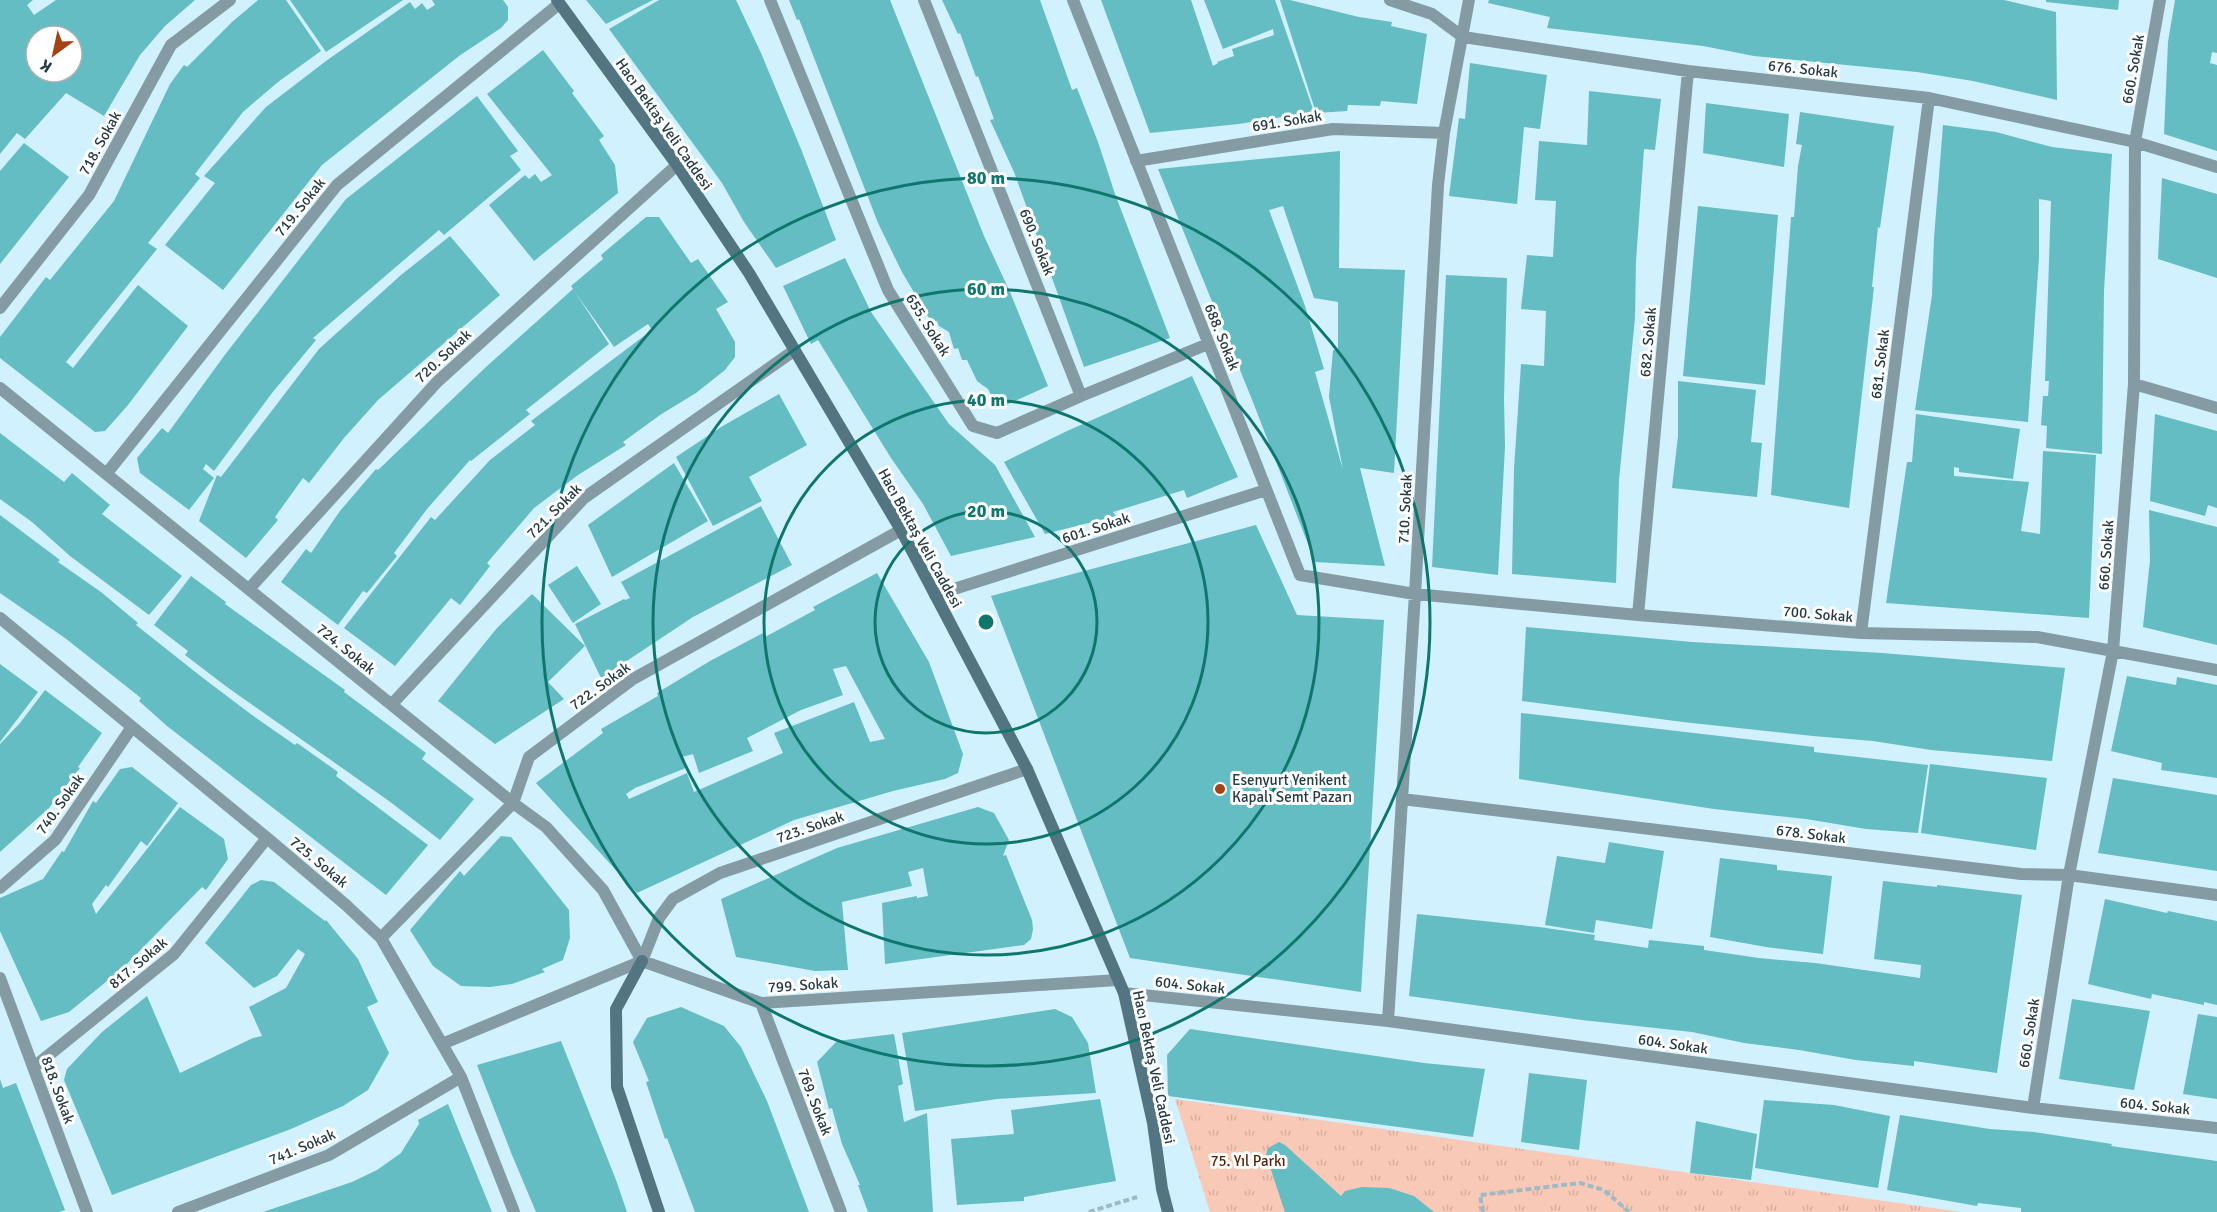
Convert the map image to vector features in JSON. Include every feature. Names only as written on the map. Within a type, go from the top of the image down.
[{"type":"main road","name":"Hacı Bektaş Veli Caddesi","points":[[558,2],[677,165],[748,273],[901,530],[1027,769],[1124,993],[1153,1123],[1162,1189],[1168,1212]]},
{"type":"main road","points":[[642,961],[616,1009],[617,1087],[659,1212]]},
{"type":"street","name":"718. Sokak","points":[[0,308],[89,195],[171,45],[230,0]]},
{"type":"street","name":"655. Sokak","points":[[770,0],[888,290],[973,426],[997,433],[1081,396],[1208,345]]},
{"type":"street","name":"690. Sokak","points":[[924,0],[1081,396]]},
{"type":"street","name":"688. Sokak","points":[[1073,0],[1300,575],[1415,594]]},
{"type":"street","name":"676. Sokak","points":[[1390,0],[1432,14],[1463,37],[1688,71],[1929,98],[2135,142],[2217,167]]},
{"type":"street","name":"710. Sokak","points":[[1388,1021],[1438,185],[1444,133],[1469,0]]},
{"type":"street","name":"660. Sokak","points":[[2033,1108],[2069,875],[2113,651],[2134,384],[2135,142],[2160,0]]},
{"type":"street","name":"719. Sokak","points":[[106,473],[337,185],[558,2]]},
{"type":"street","name":"682. Sokak","points":[[1638,615],[1688,71]]},
{"type":"street","name":"681. Sokak","points":[[1861,633],[1929,98]]},
{"type":"street","name":"691. Sokak","points":[[1136,161],[1333,129],[1444,133]]},
{"type":"street","name":"720. Sokak","points":[[249,589],[436,381],[677,165]]},
{"type":"street","name":"721. Sokak","points":[[392,704],[584,498],[795,351]]},
{"type":"street","points":[[2134,384],[2217,408]]},
{"type":"street","name":"724. Sokak","points":[[0,388],[513,803],[546,827],[603,890],[642,961]]},
{"type":"street","name":"601. Sokak","points":[[935,595],[1266,490]]},
{"type":"street","name":"722. Sokak","points":[[381,938],[513,803],[529,757],[633,679],[901,530]]},
{"type":"street","name":"700. Sokak","points":[[1415,594],[1861,633],[2037,638],[2217,670]]},
{"type":"street","name":"725. Sokak","points":[[0,618],[267,838],[381,938],[461,1077],[514,1212]]},
{"type":"street","name":"740. Sokak","points":[[0,888],[55,840],[132,727]]},
{"type":"street","name":"723. Sokak","points":[[642,961],[659,918],[673,899],[720,873],[1027,769]]},
{"type":"street","name":"678. Sokak","points":[[1402,799],[2021,874],[2069,875],[2217,895]]},
{"type":"street","name":"817. Sokak","points":[[34,1067],[174,954],[267,838]]},
{"type":"street","points":[[442,1044],[642,961]]},
{"type":"street","name":"799. Sokak","points":[[642,961],[761,1003],[1118,980]]},
{"type":"street","name":"818. Sokak","points":[[0,978],[87,1212]]},
{"type":"street","name":"604. Sokak","points":[[1124,993],[1388,1021],[2033,1108],[2217,1128]]},
{"type":"street","name":"769. Sokak","points":[[761,1003],[841,1212]]},
{"type":"street","name":"741. Sokak","points":[[178,1212],[329,1155],[461,1077]]},
{"type":"path","points":[[1483,1212],[1480,1195],[1580,1184],[1604,1190],[1629,1212]]},
{"type":"path","points":[[1089,1212],[1162,1189]]},
{"type":"green space","name":"75. Yıl Parkı","points":[[1175,1099],[1961,1212],[1210,1212]]},
{"type":"building","points":[[0,0],[33,0],[27,5],[34,15],[56,0],[195,0],[165,26],[140,55],[104,116],[66,93],[25,139],[17,133],[0,154]]},
{"type":"building","points":[[258,0],[286,0],[321,51],[278,82],[243,112],[195,174],[200,178],[148,243],[157,249],[66,362],[73,368],[138,285],[188,326],[128,405],[105,431],[95,432],[0,358],[0,337],[46,277],[50,280],[114,201],[170,84],[184,65],[187,67],[232,22]]},
{"type":"building","points":[[290,0],[403,0],[326,52]]},
{"type":"building","points":[[432,0],[503,0],[508,7],[508,20],[501,28],[459,56],[322,165],[223,290],[165,245],[215,183],[204,176],[266,107],[326,61],[410,2],[415,9],[422,3],[427,10],[435,5]]},
{"type":"building","points":[[586,0],[653,0],[606,24]]},
{"type":"building","points":[[659,0],[736,0],[801,149],[836,240],[776,268],[744,222],[722,183],[609,29]]},
{"type":"building","points":[[789,0],[890,0],[984,236],[1010,292],[1048,386],[1006,405],[1004,401],[1001,403],[993,399],[988,389],[977,381],[967,360],[962,360],[958,348],[954,349],[949,332],[939,326],[937,321],[932,323],[902,272],[878,223],[799,19],[797,20]]},
{"type":"building","points":[[942,0],[1040,0],[1072,90],[1077,88],[1098,142],[1115,194],[1170,338],[1084,367],[1014,172],[990,120],[994,119],[978,76],[976,77],[960,33],[958,34]]},
{"type":"building","points":[[1101,0],[1191,0],[1213,66],[1217,62],[1234,56],[1232,49],[1274,35],[1273,29],[1223,49],[1204,0],[1275,0],[1314,112],[1239,124],[1150,133]]},
{"type":"building","points":[[1280,0],[1290,0],[1359,17],[1392,22],[1391,26],[1427,34],[1417,104],[1381,101],[1380,106],[1348,105],[1347,111],[1316,113]]},
{"type":"building","points":[[1489,0],[2004,0],[2056,12],[2057,100],[1973,81],[1917,72],[1754,56],[1703,46],[1547,28],[1550,17],[1488,3]]},
{"type":"building","points":[[2046,0],[2119,0],[2118,10],[2046,2]]},
{"type":"building","points":[[2175,0],[2217,0],[2217,53],[2212,52],[2210,63],[2217,65],[2217,151],[2164,134],[2168,42]]},
{"type":"building","points":[[543,50],[604,136],[599,140],[615,165],[618,193],[534,261],[489,205],[525,175],[529,179],[535,174],[541,182],[552,175],[487,94]]},
{"type":"building","points":[[1470,63],[1547,75],[1540,129],[1524,127],[1517,204],[1449,196],[1459,118],[1465,119]]},
{"type":"building","points":[[1589,91],[1661,99],[1655,150],[1644,149],[1636,261],[1635,318],[1619,480],[1616,583],[1512,574],[1514,469],[1521,364],[1544,366],[1546,311],[1521,309],[1527,255],[1553,257],[1556,201],[1535,200],[1539,141],[1587,145]]},
{"type":"building","points":[[477,96],[518,151],[510,156],[521,170],[444,235],[439,230],[313,338],[316,340],[272,393],[214,471],[206,464],[203,469],[214,478],[189,510],[140,473],[137,458],[162,428],[168,433],[224,356],[346,199]]},
{"type":"building","points":[[1706,103],[1789,114],[1784,167],[1703,153]]},
{"type":"building","points":[[1800,112],[1894,126],[1880,228],[1878,227],[1872,287],[1874,287],[1849,508],[1771,495],[1791,217],[1794,217],[1802,145],[1796,144]]},
{"type":"building","points":[[1943,125],[1996,132],[2052,147],[2112,154],[2104,291],[2102,454],[2046,448],[2047,426],[2041,425],[2043,396],[2048,396],[2049,381],[2045,381],[2051,201],[2039,199],[2039,257],[2028,422],[1915,410],[1932,295]]},
{"type":"building","points":[[24,143],[69,177],[0,264],[0,171]]},
{"type":"building","points":[[1340,151],[1339,268],[1405,270],[1394,473],[1360,468],[1385,566],[1315,562],[1158,169]],"holes":[[[1283,206],[1314,298],[1338,302],[1338,350],[1333,350],[1329,397],[1343,470],[1315,372],[1324,369],[1305,306],[1269,210]]]},
{"type":"building","points":[[2162,178],[2217,194],[2217,278],[2158,259]]},
{"type":"building","points":[[1698,206],[1778,215],[1765,385],[1683,376]]},
{"type":"building","points":[[646,217],[659,217],[691,263],[698,259],[728,302],[716,309],[735,342],[735,357],[725,370],[696,393],[623,442],[626,445],[578,475],[534,508],[487,563],[490,566],[460,605],[451,598],[395,666],[344,628],[431,517],[435,520],[490,460],[535,425],[531,421],[652,330],[648,324],[614,347],[575,292],[609,344],[526,410],[530,414],[470,460],[427,509],[394,553],[397,556],[367,593],[363,591],[338,625],[281,582],[306,549],[311,553],[340,511],[376,469],[378,470],[486,367],[573,289],[571,286],[603,259],[601,255]]},
{"type":"building","points":[[450,236],[500,295],[378,400],[344,438],[309,483],[303,478],[275,517],[278,520],[246,558],[199,521],[217,475],[221,477],[319,349],[401,275]]},
{"type":"building","points":[[845,258],[871,312],[949,424],[995,465],[1035,537],[951,556],[923,504],[891,458],[818,340],[811,344],[783,286]]},
{"type":"building","points":[[1446,275],[1507,278],[1505,447],[1498,575],[1432,567]]},
{"type":"building","points":[[1192,376],[1238,477],[1187,498],[1184,490],[1113,512],[1116,516],[1045,534],[1004,462],[1067,431]]},
{"type":"building","points":[[1678,381],[1756,390],[1751,442],[1762,443],[1757,497],[1672,488],[1678,436]]},
{"type":"building","points":[[779,394],[807,445],[749,477],[762,501],[713,526],[676,457],[721,427]]},
{"type":"building","points":[[1916,414],[2020,429],[2013,479],[1959,472],[1959,468],[1954,467],[1954,476],[2029,482],[2021,531],[2040,534],[2043,451],[2096,455],[2089,618],[1886,603],[1907,462],[1912,462]]},
{"type":"building","points":[[2155,414],[2217,431],[2217,508],[2208,505],[2205,516],[2150,501]]},
{"type":"building","points":[[0,433],[64,482],[72,473],[110,505],[102,514],[182,576],[149,615],[70,556],[32,522],[0,499]]},
{"type":"building","points":[[674,463],[708,521],[612,577],[588,525]]},
{"type":"building","points":[[761,506],[792,565],[693,617],[601,678],[575,624],[630,598],[621,582]]},
{"type":"building","points":[[2149,510],[2217,527],[2217,645],[2143,627],[2150,560]]},
{"type":"building","points":[[0,515],[60,560],[58,562],[101,592],[138,623],[136,625],[203,678],[295,745],[297,743],[338,772],[336,776],[428,845],[386,895],[167,726],[139,701],[141,698],[65,638],[0,593]]},
{"type":"building","name":"Esenyurt Yenikent Kapalı Semt Pazarı","points":[[1256,525],[1297,615],[1384,620],[1361,992],[1130,958],[991,596]]},
{"type":"building","points":[[577,566],[601,604],[573,623],[548,585]]},
{"type":"building","points":[[877,573],[929,662],[963,754],[958,773],[945,779],[893,791],[794,820],[637,893],[536,783],[603,733],[601,729],[658,696],[657,693],[763,633],[765,637],[815,610],[813,607]],"holes":[[[846,666],[885,739],[870,742],[854,702],[774,733],[783,753],[694,792],[687,773],[629,799],[626,794],[635,788],[686,768],[682,757],[693,754],[699,773],[753,751],[747,738],[801,710],[843,695],[833,669]]]},
{"type":"building","points":[[191,576],[226,602],[225,604],[345,690],[344,692],[426,753],[422,759],[474,799],[440,840],[389,801],[227,687],[185,655],[188,651],[154,625]]},
{"type":"building","points":[[532,594],[585,646],[548,682],[564,699],[495,744],[438,701],[497,628]]},
{"type":"building","points":[[1526,627],[1692,642],[1882,653],[2065,668],[2052,761],[1683,722],[1522,701]]},
{"type":"building","points":[[0,664],[38,692],[0,742]]},
{"type":"building","points":[[2127,676],[2176,685],[2177,677],[2217,685],[2217,778],[2161,770],[2162,763],[2111,751]]},
{"type":"building","points":[[45,690],[102,733],[78,767],[80,768],[49,808],[0,852],[0,744],[20,723]]},
{"type":"building","points":[[1521,713],[1814,747],[1814,752],[1928,765],[1918,833],[1866,829],[1806,819],[1714,809],[1519,779]]},
{"type":"building","points":[[1930,764],[2047,778],[2036,850],[1921,833]]},
{"type":"building","points":[[132,767],[178,803],[147,846],[141,841],[108,887],[106,885],[92,904],[96,914],[180,807],[224,839],[228,859],[206,890],[202,887],[123,968],[69,1012],[41,1021],[0,931],[0,898],[43,879],[62,851],[64,852],[93,801],[96,803],[120,769]]},
{"type":"building","points":[[2113,778],[2217,795],[2217,871],[2098,853]]},
{"type":"building","points":[[978,807],[994,813],[1009,840],[1003,856],[1006,855],[1032,920],[1031,939],[1024,945],[885,964],[882,903],[928,896],[923,868],[908,872],[912,886],[842,902],[848,970],[815,971],[736,957],[721,899],[837,848]]},
{"type":"building","points":[[501,836],[511,837],[569,910],[570,938],[563,960],[542,969],[545,972],[512,984],[490,987],[461,986],[433,966],[410,930],[460,871],[464,876]]},
{"type":"building","points":[[1609,842],[1664,851],[1652,929],[1596,920],[1594,933],[1545,925],[1557,856],[1605,863]]},
{"type":"building","points":[[1720,858],[1777,865],[1777,870],[1832,876],[1823,954],[1710,937]]},
{"type":"building","points":[[261,880],[274,882],[326,920],[358,959],[378,1002],[367,1007],[389,1053],[368,1090],[343,1106],[291,1129],[112,1195],[64,1080],[67,1069],[102,1032],[147,996],[180,1073],[253,1038],[262,1036],[249,1007],[286,988],[305,954],[298,949],[277,976],[254,988],[205,943],[251,885]]},
{"type":"building","points":[[1883,881],[2022,895],[1997,1073],[1914,1061],[1914,1066],[1856,1060],[1744,1043],[1692,1032],[1582,1020],[1409,996],[1417,914],[1595,935],[1594,940],[1648,948],[1649,940],[1704,946],[1704,950],[1920,978],[1921,965],[1874,959]]},
{"type":"building","points":[[2105,899],[2217,921],[2217,1005],[2204,1002],[2204,1005],[2152,994],[2151,999],[2088,984]]},
{"type":"building","points":[[2072,999],[2150,1011],[2134,1090],[2059,1079]]},
{"type":"building","points":[[681,1007],[724,1026],[741,1047],[767,1101],[809,1212],[695,1212],[667,1138],[665,1139],[646,1082],[649,1081],[633,1042],[647,1018]]},
{"type":"building","points":[[1055,1009],[1072,1017],[1088,1043],[1096,1093],[997,1099],[915,1111],[902,1033]]},
{"type":"building","points":[[2198,1014],[2217,1017],[2217,1099],[2183,1094]]},
{"type":"building","points":[[1190,1029],[1424,1063],[1485,1069],[1473,1137],[1168,1096],[1167,1055]]},
{"type":"building","points":[[894,1034],[903,1084],[898,1086],[904,1122],[927,1113],[933,1212],[868,1212],[858,1185],[860,1185],[842,1144],[832,1108],[829,1109],[817,1062],[837,1041]]},
{"type":"building","points":[[561,1041],[627,1212],[536,1212],[477,1065]]},
{"type":"building","points":[[1529,1073],[1587,1080],[1579,1150],[1521,1142]]},
{"type":"building","points":[[0,1079],[3,1088],[16,1083],[65,1210],[59,1212],[0,1212]]},
{"type":"building","points":[[1100,1099],[1116,1181],[1024,1197],[1024,1201],[957,1205],[951,1139],[1014,1134],[1011,1110]]},
{"type":"building","points":[[1764,1100],[1834,1105],[1890,1116],[1878,1188],[1755,1168]]},
{"type":"building","points":[[448,1104],[492,1212],[263,1212],[352,1182],[377,1170],[401,1153],[419,1124],[418,1120]]},
{"type":"building","points":[[1900,1115],[1990,1129],[2034,1132],[2217,1161],[2217,1212],[2021,1212],[2021,1208],[1978,1203],[1977,1206],[1887,1190]]},
{"type":"building","points":[[1696,1121],[1757,1134],[1751,1180],[1690,1173]]},
{"type":"building","points":[[1279,1142],[1341,1196],[1345,1191],[1362,1187],[1389,1188],[1414,1196],[1434,1212],[1285,1212],[1266,1155],[1268,1148]]},
{"type":"place","name":"Esenyurt Yenikent Kapalı Semt Pazarı","points":[[1220,789]]}]
